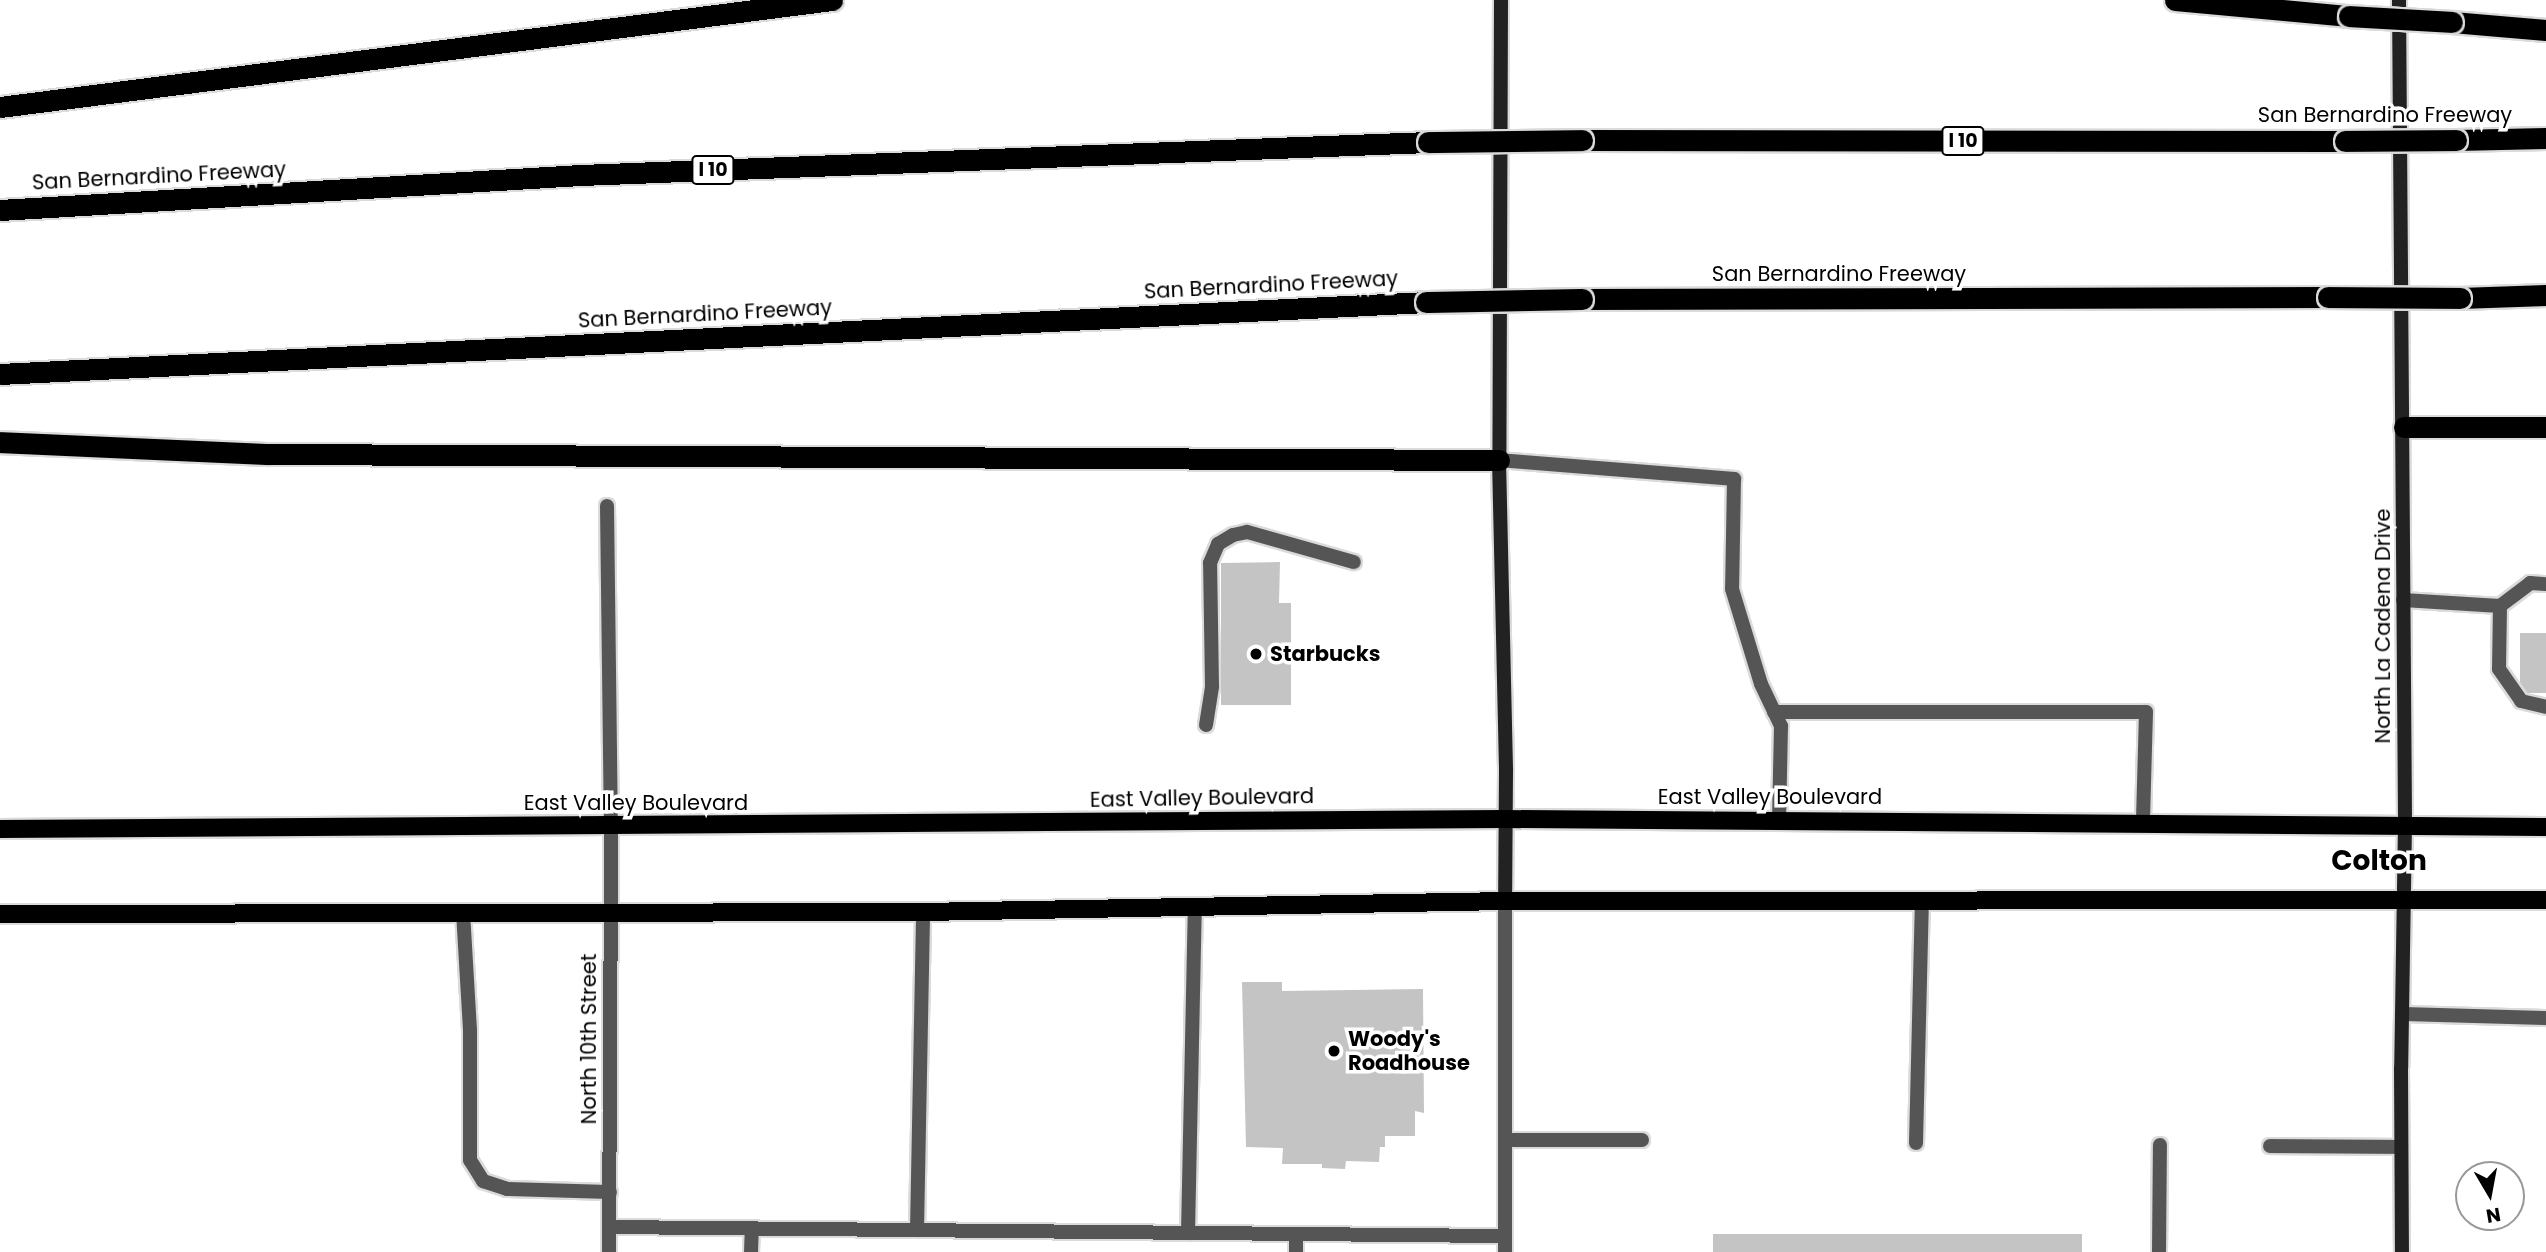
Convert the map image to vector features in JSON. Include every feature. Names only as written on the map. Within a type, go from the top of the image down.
[{"type":"highway","points":[[0,107],[832,0]]},
{"type":"highway","points":[[2175,0],[2546,30]]},
{"type":"highway","name":"San Bernardino Freeway","points":[[0,210],[582,175],[1427,142],[2345,141],[2546,138]]},
{"type":"highway","name":"San Bernardino Freeway","points":[[0,374],[1426,302],[1582,299],[2460,298],[2546,295]]},
{"type":"highway","points":[[2404,426],[2546,427]]},
{"type":"highway","points":[[0,442],[267,454],[1499,460]]},
{"type":"main road","points":[[1501,0],[1499,460],[1506,757],[1505,901]]},
{"type":"main road","name":"North La Cadena Drive","points":[[2399,0],[2405,824],[2402,1252]]},
{"type":"main road","name":"East Valley Boulevard","points":[[0,829],[1504,819],[1779,819],[2546,827]]},
{"type":"main road","points":[[0,914],[463,912],[610,915],[1505,901],[2546,900]]},
{"type":"street","points":[[1499,460],[1734,479],[1732,589],[1761,684],[1781,726],[1779,819]]},
{"type":"street","name":"North 10th Street","points":[[607,506],[611,825],[609,1252]]},
{"type":"street","points":[[1206,726],[1212,686],[1210,563],[1218,544],[1233,535],[1247,532],[1354,562]]},
{"type":"street","points":[[2403,600],[2500,606],[2530,583],[2546,584]]},
{"type":"street","points":[[2500,606],[2499,669],[2521,701],[2546,707]]},
{"type":"street","points":[[1774,712],[2146,712],[2143,822]]},
{"type":"street","points":[[1505,901],[1506,1252]]},
{"type":"street","points":[[1916,1143],[1922,902]]},
{"type":"street","points":[[1188,1233],[1195,907]]},
{"type":"street","points":[[463,912],[470,1031],[470,1160],[484,1181],[507,1189],[610,1192]]},
{"type":"street","points":[[918,1230],[923,912]]},
{"type":"street","points":[[2402,1014],[2546,1018]]},
{"type":"street","points":[[1505,1140],[1642,1140]]},
{"type":"street","points":[[2159,1252],[2160,1145]]},
{"type":"street","points":[[2270,1146],[2402,1147]]},
{"type":"street","points":[[609,1227],[1505,1236]]},
{"type":"street","points":[[751,1252],[752,1229]]},
{"type":"street","points":[[1296,1234],[1296,1252]]},
{"type":"building","name":"Starbucks","points":[[1280,562],[1279,603],[1291,603],[1291,705],[1221,705],[1221,563]]},
{"type":"building","points":[[2520,633],[2546,633],[2546,693],[2520,693]]},
{"type":"building","name":"Woody's Roadhouse","points":[[1242,982],[1282,982],[1282,991],[1423,989],[1424,1113],[1415,1111],[1415,1136],[1385,1136],[1385,1147],[1380,1147],[1379,1162],[1346,1161],[1345,1169],[1322,1168],[1322,1164],[1282,1164],[1283,1148],[1246,1147]]},
{"type":"building","points":[[1713,1234],[2082,1234],[2082,1252],[1713,1252]]},
{"type":"place","name":"Starbucks","points":[[1256,654]]},
{"type":"place","name":"Woody's Roadhouse","points":[[1334,1051]]},
{"type":"district","name":"Colton","points":[[2379,861]]}]
